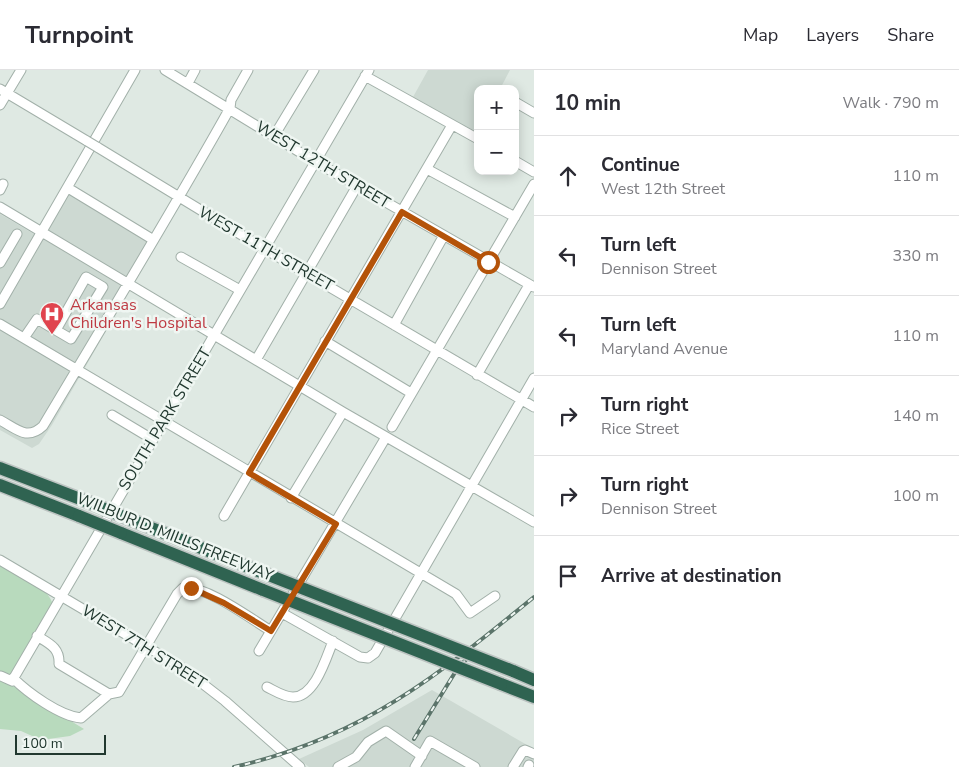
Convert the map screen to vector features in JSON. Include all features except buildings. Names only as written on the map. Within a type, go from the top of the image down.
[{"type":"highway","points":[[0,458],[56,491]]},
{"type":"highway","name":"WILBUR D. MILLS FREEWAY","points":[[0,468],[467,653],[514,669]]},
{"type":"highway","name":"WILBUR D. MILLS FREEWAY","points":[[0,485],[530,696]]},
{"type":"highway","points":[[514,669],[534,673]]},
{"type":"highway","points":[[514,669],[534,680]]},
{"type":"street","points":[[0,105],[4,91],[21,70]]},
{"type":"street","points":[[0,304],[135,70]]},
{"type":"street","name":"WEST 12TH STREET","points":[[165,70],[443,237],[532,286]]},
{"type":"street","points":[[188,83],[195,70]]},
{"type":"street","points":[[0,420],[27,434],[35,434],[43,426],[152,239],[180,198],[230,108],[231,100],[248,70]]},
{"type":"street","points":[[274,136],[314,70]]},
{"type":"street","points":[[367,73],[474,137]]},
{"type":"street","name":"SOUTH PARK STREET","points":[[14,678],[367,73]]},
{"type":"street","name":"WEST 11TH STREET","points":[[4,91],[306,274],[534,407]]},
{"type":"street","points":[[519,104],[534,113]]},
{"type":"street","points":[[224,516],[452,125]]},
{"type":"street","points":[[519,163],[534,172]]},
{"type":"street","points":[[427,169],[515,217]]},
{"type":"street","points":[[392,427],[534,184]]},
{"type":"street","points":[[256,360],[357,186]]},
{"type":"street","points":[[68,188],[152,239]]},
{"type":"street","points":[[0,207],[343,412],[534,522]]},
{"type":"street","points":[[0,261],[17,234]]},
{"type":"street","points":[[394,325],[443,237]]},
{"type":"street","points":[[181,257],[240,290]]},
{"type":"street","points":[[94,280],[102,268]]},
{"type":"street","points":[[24,338],[37,319],[71,339],[103,287],[86,277],[56,330]]},
{"type":"street","points":[[477,374],[532,286]]},
{"type":"street","points":[[0,324],[456,594],[470,613],[495,596]]},
{"type":"street","points":[[325,342],[411,394]]},
{"type":"street","points":[[282,613],[360,656],[371,657],[422,575],[534,378]]},
{"type":"street","points":[[291,498],[343,412]]},
{"type":"street","points":[[112,415],[152,439]]},
{"type":"street","points":[[259,651],[386,437]]},
{"type":"street","name":"WEST 7TH STREET","points":[[0,560],[147,646],[207,686],[300,767]]},
{"type":"street","points":[[1,676],[12,681],[14,678],[24,690],[71,717],[81,718],[109,694],[119,692],[177,594],[187,587],[218,600],[271,631]]},
{"type":"street","points":[[37,636],[54,646],[60,655],[59,664],[109,694]]},
{"type":"street","points":[[267,687],[282,695],[294,697],[305,693],[312,686],[333,641]]},
{"type":"street","points":[[338,767],[356,757],[368,742],[386,732],[422,756]]},
{"type":"street","points":[[415,767],[430,741],[476,767]]},
{"type":"street","points":[[513,767],[530,752]]},
{"type":"shaded area","points":[[428,70],[510,70],[502,85],[474,85],[474,132],[413,97]]},
{"type":"shaded area","name":"Arkansas Children's Hospital","points":[[62,188],[155,246],[52,425],[39,444],[32,448],[0,430],[0,214],[34,234]]},
{"type":"shaded area","points":[[432,690],[534,749],[534,767],[309,767],[299,759],[363,730]]},
{"type":"green space","points":[[0,564],[38,586],[50,598],[53,605],[11,676],[0,678]]},
{"type":"green space","points":[[0,678],[84,729],[70,736],[41,740],[21,731],[0,729]]},
{"type":"railway","points":[[234,767],[279,755],[359,722],[429,678],[464,653],[534,597]]},
{"type":"railway","points":[[414,739],[459,666],[468,658]]},
{"type":"place","name":"Arkansas Children's Hospital","points":[[52,335]]},
{"type":"route","points":[[191,588],[224,603],[271,631],[336,524],[249,473],[376,253],[402,212],[488,262]]}]
